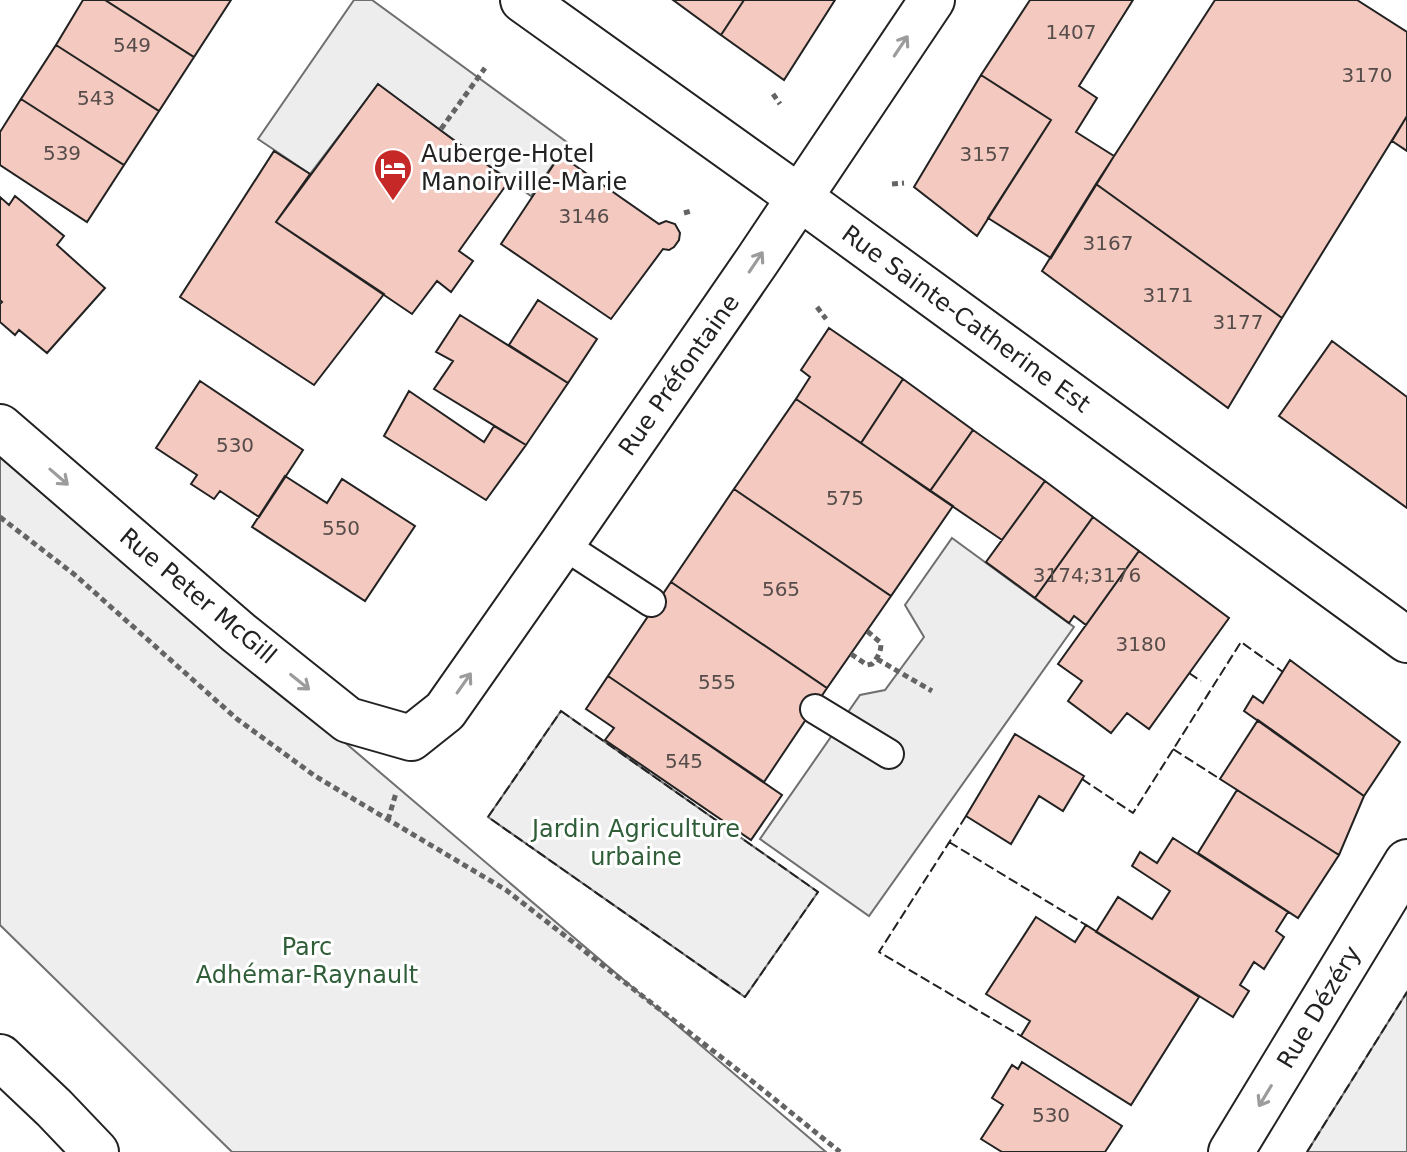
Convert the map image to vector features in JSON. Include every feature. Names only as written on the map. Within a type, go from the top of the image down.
[{"type":"street","name":"Rue Sainte-Catherine Est","points":[[523,0],[1407,640]]},
{"type":"street","name":"Rue Préfontaine","points":[[411,738],[445,711],[800,198],[932,0]]},
{"type":"street","name":"Rue Peter McGill","points":[[0,427],[239,633],[348,720],[411,738]]},
{"type":"street","name":"Rue Dézéry","points":[[1231,1152],[1407,862]]},
{"type":"street","points":[[0,1057],[96,1152]]},
{"type":"lane","points":[[562,544],[651,602]]},
{"type":"lane","points":[[815,709],[889,754]]},
{"type":"path","points":[[441,129],[485,68]]},
{"type":"path","points":[[773,94],[780,104]]},
{"type":"path","points":[[892,184],[904,183]]},
{"type":"path","points":[[817,307],[826,319]]},
{"type":"path","points":[[0,517],[75,575],[237,719],[315,776],[506,890],[840,1152]]},
{"type":"path","points":[[851,654],[867,665],[877,659],[881,643],[867,631]]},
{"type":"path","points":[[877,659],[932,691]]},
{"type":"green space","name":"Parc Adhémar-Raynault","points":[[0,449],[826,1152],[232,1152],[0,925]]},
{"type":"green space","name":"Jardin Agriculture urbaine","points":[[561,711],[818,892],[745,997],[488,817]]},
{"type":"green space","points":[[1407,992],[1407,1152],[1307,1152]]},
{"type":"shaded area","points":[[354,0],[372,0],[568,143],[531,196],[378,85],[310,174],[258,139]]},
{"type":"shaded area","points":[[952,538],[1074,627],[869,916],[760,839],[860,695],[885,690],[924,637],[905,605]]},
{"type":"building","points":[[83,0],[105,0],[194,57],[159,111],[56,45]]},
{"type":"building","points":[[105,0],[231,0],[194,57]]},
{"type":"building","points":[[673,0],[744,0],[721,35]]},
{"type":"building","points":[[744,0],[835,0],[784,80],[721,35]]},
{"type":"building","points":[[1030,0],[1133,0],[1079,86],[1097,98],[1076,132],[1114,156],[1051,258],[988,218],[1051,120],[981,75]]},
{"type":"building","points":[[1215,0],[1357,0],[1407,32],[1407,116],[1282,318],[1096,184]]},
{"type":"building","points":[[56,45],[159,111],[124,165],[21,99]]},
{"type":"building","points":[[981,75],[1051,120],[977,236],[914,187]]},
{"type":"building","name":"Auberge-Hotel Manoirville-Marie","points":[[378,84],[509,181],[459,251],[473,261],[451,292],[437,281],[412,314],[276,222]]},
{"type":"building","points":[[21,99],[124,165],[87,222],[0,165],[0,132]]},
{"type":"building","points":[[1407,116],[1407,151],[1392,141]]},
{"type":"building","points":[[274,151],[310,174],[276,222],[384,294],[314,385],[180,297]]},
{"type":"building","points":[[560,155],[659,224],[666,221],[675,224],[680,233],[674,247],[663,249],[611,319],[501,244]]},
{"type":"building","points":[[1096,184],[1282,318],[1228,408],[1042,271]]},
{"type":"building","points":[[15,196],[64,236],[57,245],[105,288],[47,353],[19,330],[15,335],[0,322],[0,197],[9,205]]},
{"type":"building","points":[[538,300],[597,339],[568,383],[509,345]]},
{"type":"building","points":[[460,315],[568,383],[526,445],[434,389],[453,361],[436,352]]},
{"type":"building","points":[[829,328],[903,379],[861,443],[796,399],[810,377],[801,370]]},
{"type":"building","points":[[1332,341],[1407,397],[1407,508],[1279,416]]},
{"type":"building","points":[[903,379],[973,430],[930,491],[861,443]]},
{"type":"building","points":[[200,381],[303,450],[259,517],[220,491],[214,499],[191,484],[197,475],[156,448]]},
{"type":"building","points":[[409,391],[484,442],[494,426],[526,445],[486,500],[384,436]]},
{"type":"building","points":[[796,399],[953,506],[891,596],[734,489]]},
{"type":"building","points":[[973,430],[1045,481],[1002,540],[930,491]]},
{"type":"building","points":[[285,476],[327,503],[342,479],[415,526],[365,601],[252,527]]},
{"type":"building","points":[[1045,481],[1093,517],[1035,598],[986,562]]},
{"type":"building","points":[[734,489],[891,596],[827,688],[671,582]]},
{"type":"building","points":[[1093,517],[1139,551],[1086,625],[1074,616],[1069,623],[1035,598]]},
{"type":"building","points":[[1139,551],[1229,618],[1149,729],[1127,713],[1111,733],[1068,701],[1082,681],[1058,664]]},
{"type":"building","points":[[671,582],[827,688],[764,782],[608,676]]},
{"type":"building","points":[[1290,660],[1400,742],[1364,796],[1244,711],[1253,696],[1263,703]]},
{"type":"building","points":[[608,676],[782,795],[751,840],[605,740],[614,728],[586,709]]},
{"type":"building","points":[[1258,720],[1364,796],[1339,855],[1220,779]]},
{"type":"building","points":[[1015,734],[1084,776],[1063,811],[1039,796],[1011,844],[966,816]]},
{"type":"building","points":[[1237,790],[1339,855],[1298,918],[1198,853]]},
{"type":"building","points":[[1173,838],[1288,912],[1276,931],[1284,937],[1264,969],[1254,962],[1240,985],[1249,991],[1233,1017],[1096,932],[1118,897],[1152,919],[1170,891],[1132,866],[1140,852],[1157,863]]},
{"type":"building","points":[[1036,917],[1075,942],[1086,925],[1199,997],[1131,1105],[1021,1036],[1030,1021],[986,994]]},
{"type":"building","points":[[1022,1062],[1122,1126],[1105,1152],[1002,1152],[981,1139],[1003,1105],[992,1098],[1012,1065],[1018,1069]]},
{"type":"fence","points":[[1082,779],[1133,813],[1241,642],[1283,672]]},
{"type":"fence","points":[[1189,673],[1201,681]]},
{"type":"fence","points":[[561,711],[818,892],[745,997],[488,817],[561,711]]},
{"type":"fence","points":[[1173,749],[1220,779]]},
{"type":"fence","points":[[966,816],[879,952],[1021,1036]]},
{"type":"fence","points":[[949,842],[1086,925]]},
{"type":"fence","points":[[1307,1152],[1407,992]]},
{"type":"place","name":"Auberge-Hotel Manoirville-Marie","points":[[393,202]]}]
